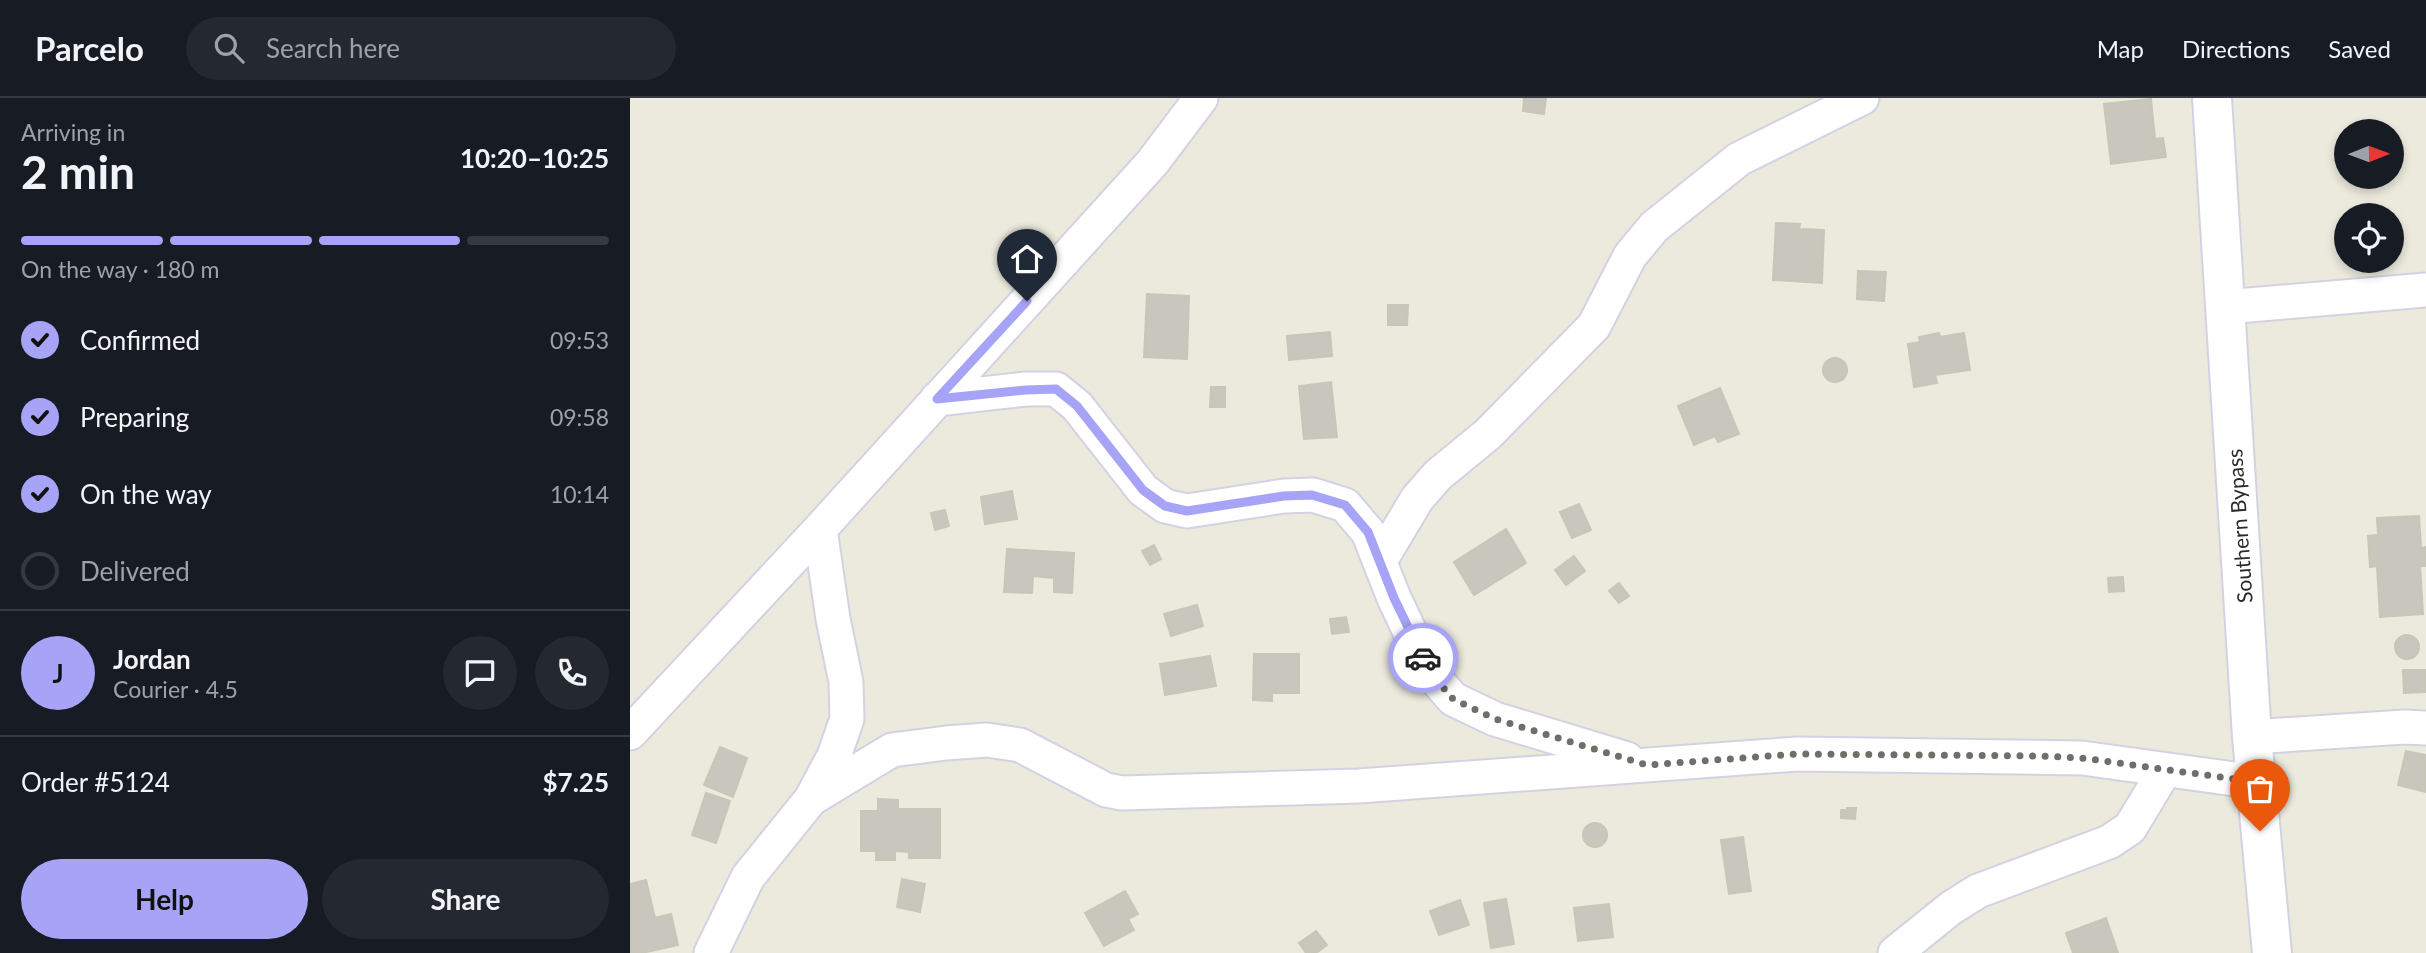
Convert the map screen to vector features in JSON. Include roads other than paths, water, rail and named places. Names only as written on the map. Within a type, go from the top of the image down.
[{"type":"street","points":[[630,733],[820,529],[1152,163],[1201,98]]},
{"type":"street","points":[[1380,561],[1417,499],[1438,475],[1488,435],[1594,326],[1630,256],[1654,227],[1739,159],[1862,98]]},
{"type":"street","name":"Southern Bypass","points":[[2212,98],[2252,737],[2272,953]]},
{"type":"street","points":[[2225,307],[2426,290]]},
{"type":"street","points":[[937,399],[1056,389],[1077,406],[1143,490],[1165,506],[1187,511],[1284,496],[1312,495],[1345,505],[1368,532],[1428,670],[1453,699],[1495,719],[1647,765]]},
{"type":"street","points":[[711,953],[748,877],[811,799],[834,756],[846,719],[846,682],[833,619],[820,529]]},
{"type":"street","points":[[2252,737],[2404,727],[2426,728]]},
{"type":"street","points":[[811,799],[892,750],[987,740],[1020,745],[1107,790],[1122,793],[1359,786],[1797,754],[2028,755],[2082,758],[2256,782]]},
{"type":"street","points":[[1895,953],[1951,908],[1978,891],[2109,842],[2130,828],[2165,770]]}]
